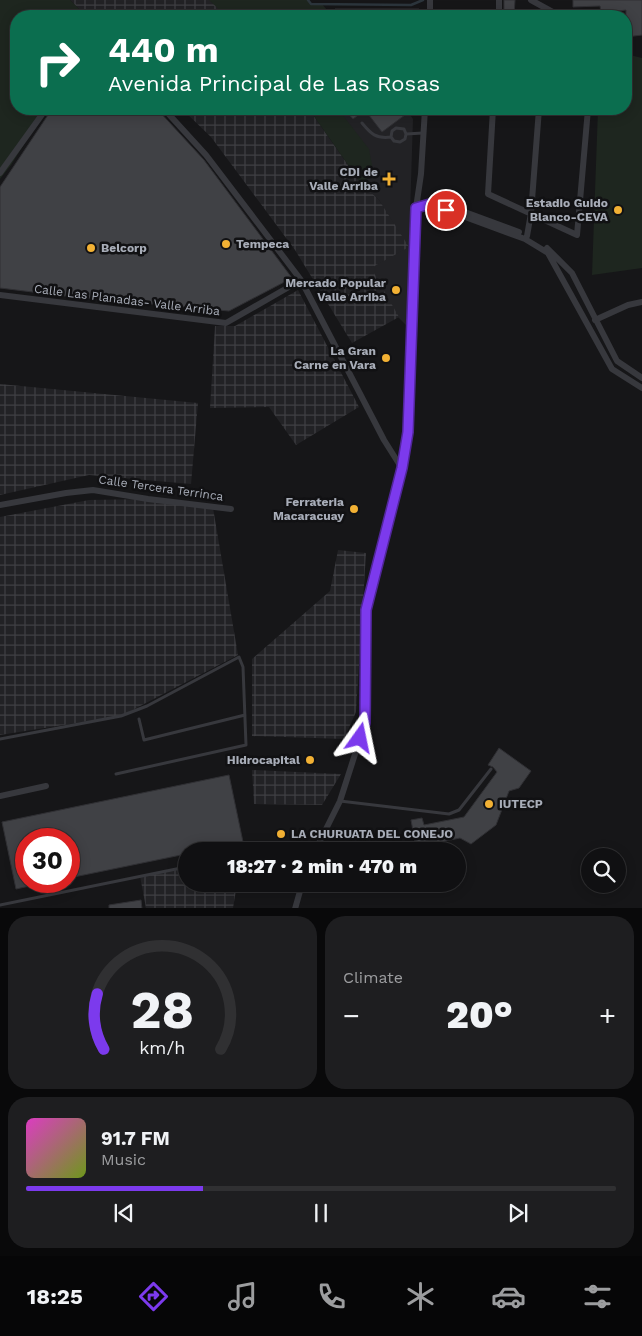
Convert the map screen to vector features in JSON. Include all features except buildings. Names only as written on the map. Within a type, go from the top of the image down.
[{"type":"street","points":[[531,0],[543,10]]},
{"type":"street","points":[[0,173],[42,115]]},
{"type":"street","points":[[169,115],[206,155],[301,280],[384,440],[400,462],[402,468]]},
{"type":"street","points":[[320,842],[340,801],[365,723],[366,610],[402,468],[408,432],[417,205],[425,115]]},
{"type":"street","points":[[493,115],[488,194],[577,235],[587,115]]},
{"type":"street","points":[[527,236],[531,213],[539,115]]},
{"type":"street","points":[[417,205],[430,200],[447,205],[503,225],[527,236],[550,250],[572,273],[617,361],[642,378]]},
{"type":"street","points":[[417,205],[430,204],[525,239],[548,253],[612,369],[642,388]]},
{"type":"street","name":"Calle Las Planadas- Valle Arriba","points":[[0,295],[226,323],[301,280]]},
{"type":"street","points":[[595,320],[628,305],[642,302]]},
{"type":"street","name":"Calle Tercera Terrinca","points":[[0,505],[93,490],[231,509]]},
{"type":"street","points":[[0,796],[46,786]]},
{"type":"street","points":[[295,908],[300,892]]},
{"type":"lane","points":[[362,123],[370,133],[376,136],[383,138],[391,136]]},
{"type":"lane","points":[[399,127],[404,129],[406,134],[405,139],[400,142],[394,141],[391,136],[394,129],[399,127]]},
{"type":"lane","points":[[406,134],[424,133]]},
{"type":"lane","points":[[0,739],[120,716],[147,706],[239,657],[243,667],[246,744],[116,774]]},
{"type":"lane","points":[[139,719],[144,740],[245,715]]},
{"type":"lane","points":[[340,801],[449,814],[459,810],[491,769]]},
{"type":"lane","points":[[0,905],[178,869]]},
{"type":"shaded area","points":[[0,0],[70,0],[80,10],[10,10],[10,115],[42,115],[0,179]]},
{"type":"shaded area","points":[[70,0],[213,0],[223,10],[80,10]]},
{"type":"shaded area","points":[[209,0],[308,0],[311,4],[322,4],[327,10],[220,10]]},
{"type":"shaded area","name":"Estadio Guido Blanco-CEVA","points":[[632,56],[642,58],[642,268],[592,275],[598,115],[632,115]]},
{"type":"shaded area","points":[[188,115],[313,115],[360,182],[379,200],[409,247],[371,268],[399,317],[352,343],[295,250],[211,137]]},
{"type":"shaded area","points":[[313,115],[343,115],[369,149],[374,176],[360,182]]},
{"type":"shaded area","name":"CDI de Valle Arriba","points":[[341,115],[410,115],[413,119],[409,247],[411,330],[394,313],[370,268],[408,247],[379,200],[360,182],[374,176]]},
{"type":"shaded area","points":[[298,290],[359,407],[296,445],[269,407],[210,408],[215,326],[235,326]]},
{"type":"shaded area","points":[[0,384],[198,403],[191,484],[89,475],[0,495]]},
{"type":"shaded area","points":[[148,499],[213,508],[238,655],[121,716],[0,735],[0,517],[89,500]]},
{"type":"shaded area","points":[[338,550],[366,553],[356,712],[344,739],[252,736],[252,659],[330,591]]},
{"type":"shaded area","points":[[252,770],[341,774],[322,805],[254,804]]},
{"type":"shaded area","points":[[178,869],[178,892],[236,892],[233,908],[146,908],[140,876]]},
{"type":"waterway","points":[[308,0],[311,4],[411,5],[423,0]]},
{"type":"place","name":"CDI de Valle Arriba","points":[[389,179]]},
{"type":"place","name":"Estadio Guido Blanco-CEVA","points":[[618,210]]},
{"type":"place","name":"Tempeca","points":[[226,244]]},
{"type":"place","name":"Belcorp","points":[[91,248]]},
{"type":"place","name":"Mercado Popular Valle Arriba","points":[[396,290]]},
{"type":"place","name":"La Gran Carne en Vara","points":[[386,358]]},
{"type":"place","name":"Ferrateria Macaracuay","points":[[354,509]]},
{"type":"place","name":"Hidrocapital","points":[[310,760]]},
{"type":"place","name":"IUTECP","points":[[489,804]]},
{"type":"place","name":"LA CHURUATA DEL CONEJO","points":[[281,834]]},
{"type":"route","points":[[360,738],[365,723],[366,610],[402,468],[408,432],[416,208],[430,204],[446,210]]}]
